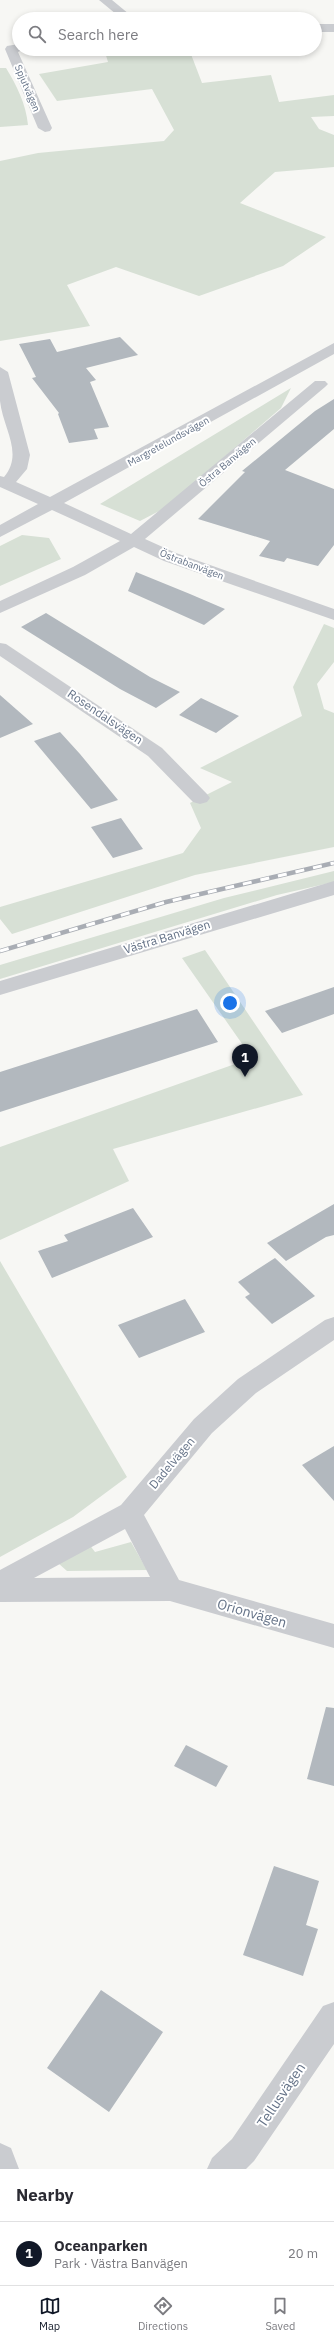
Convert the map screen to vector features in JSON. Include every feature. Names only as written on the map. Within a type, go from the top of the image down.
[{"type":"street","points":[[105,0],[120,12]]},
{"type":"street","points":[[322,28],[334,28]]},
{"type":"street","name":"Spjutvägen","points":[[13,56],[45,128]]},
{"type":"street","name":"Margretelundsvägen","points":[[0,532],[53,505],[334,348]]},
{"type":"street","points":[[0,372],[22,455],[19,469],[4,481]]},
{"type":"street","name":"Östra Banvägen","points":[[134,540],[320,384]]},
{"type":"street","name":"Östrabanvägen","points":[[4,481],[53,505],[170,556],[331,608]]},
{"type":"street","points":[[0,608],[79,571],[134,540]]},
{"type":"street","name":"Rosendalsvägen","points":[[0,648],[155,752],[200,798]]},
{"type":"street","name":"Västra Banvägen","points":[[0,988],[334,888]]},
{"type":"street","name":"Dadelvägen","points":[[0,1584],[130,1513],[203,1426],[247,1386],[334,1327]]},
{"type":"street","points":[[130,1513],[170,1589]]},
{"type":"street","name":"Orionvägen","points":[[0,1590],[170,1589],[334,1636]]},
{"type":"street","name":"Tellusvägen","points":[[223,2169],[243,2150],[334,2017]]},
{"type":"street","points":[[0,2159],[2,2169]]},
{"type":"shaded area","points":[[106,56],[192,56],[202,83],[271,75],[279,102],[334,95],[334,116],[311,117],[319,129],[334,135],[334,167],[275,172],[240,203],[326,237],[283,266],[199,296],[116,267],[67,285],[90,326],[0,341],[0,161],[38,153],[164,141],[174,130],[152,89],[57,101],[39,74],[108,62]]},
{"type":"shaded area","points":[[0,68],[6,68],[17,88],[23,102],[28,125],[0,127]]},
{"type":"shaded area","points":[[291,388],[281,408],[165,508],[140,521],[100,504]]},
{"type":"shaded area","points":[[22,535],[49,538],[61,559],[0,586],[0,546]]},
{"type":"shaded area","points":[[324,624],[334,628],[334,662],[317,684],[324,709],[334,713],[334,847],[195,875],[12,934],[0,919],[0,907],[183,853],[201,828],[190,803],[232,782],[200,768],[302,716],[293,687]]},
{"type":"shaded area","points":[[334,871],[334,882],[277,895],[0,979],[0,965],[224,898]]},
{"type":"shaded area","points":[[205,950],[303,1095],[113,1149],[129,1181],[0,1240],[0,1147],[252,1058],[182,958]]},
{"type":"shaded area","points":[[0,1261],[127,1477],[73,1517],[0,1557]]},
{"type":"shaded area","points":[[86,1540],[95,1552],[131,1542],[147,1570],[67,1571],[58,1563]]},
{"type":"building","points":[[120,337],[138,355],[86,368],[96,380],[90,382],[109,427],[94,429],[98,439],[69,443],[58,414],[59,413],[32,378],[36,377],[19,344],[50,339],[57,352]]},
{"type":"building","points":[[334,399],[334,429],[285,470],[334,489],[334,545],[318,566],[287,558],[284,562],[259,556],[270,541],[198,519],[245,472],[242,471],[315,411]]},
{"type":"building","points":[[136,572],[225,609],[204,625],[128,591]]},
{"type":"building","points":[[46,613],[150,677],[180,692],[156,708],[120,689],[21,627]]},
{"type":"building","points":[[0,695],[33,724],[0,738]]},
{"type":"building","points":[[201,698],[239,716],[216,733],[179,715]]},
{"type":"building","points":[[60,732],[118,800],[91,809],[34,741]]},
{"type":"building","points":[[121,818],[143,849],[113,858],[91,827]]},
{"type":"building","points":[[334,987],[334,1014],[282,1033],[265,1011]]},
{"type":"building","points":[[197,1009],[218,1042],[0,1112],[0,1072]]},
{"type":"building","points":[[334,1204],[334,1235],[326,1237],[286,1261],[267,1243]]},
{"type":"building","points":[[133,1208],[153,1237],[52,1278],[38,1251],[68,1241],[64,1235]]},
{"type":"building","points":[[275,1258],[315,1296],[272,1324],[245,1297],[250,1294],[238,1282]]},
{"type":"building","points":[[185,1299],[205,1332],[139,1358],[118,1325]]},
{"type":"building","points":[[334,1446],[334,1501],[302,1465]]},
{"type":"building","points":[[326,1707],[334,1708],[334,1786],[307,1779]]},
{"type":"building","points":[[186,1745],[228,1766],[216,1787],[174,1766]]},
{"type":"building","points":[[274,1866],[319,1881],[306,1925],[318,1929],[303,1976],[243,1955]]},
{"type":"building","points":[[101,1990],[163,2032],[109,2112],[47,2068]]},
{"type":"railway","points":[[0,951],[166,902],[334,863]]},
{"type":"place","name":"Oceanparken","points":[[245,1077]]}]
